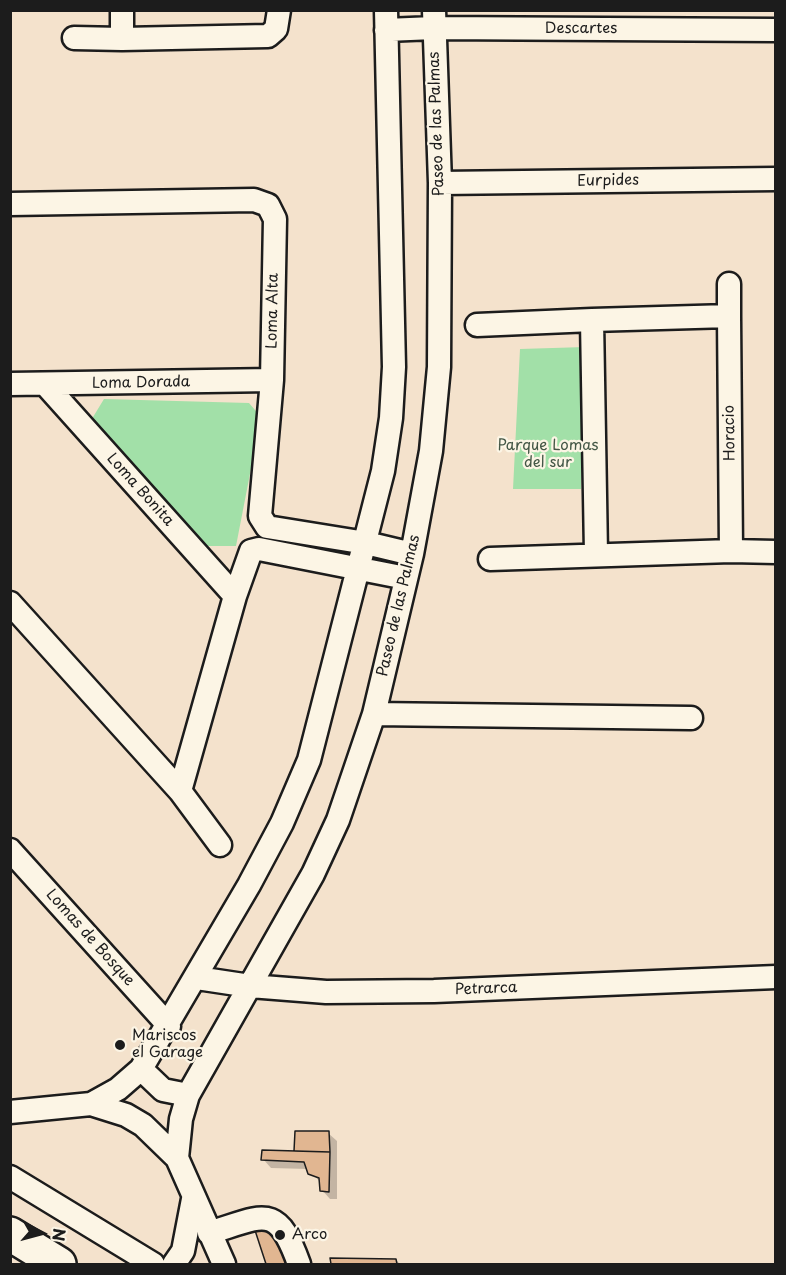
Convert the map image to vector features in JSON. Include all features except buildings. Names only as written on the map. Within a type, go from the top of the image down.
[{"type":"highway","points":[[10,1234],[59,1264]]},
{"type":"street","points":[[122,10],[122,39]]},
{"type":"street","points":[[74,38],[268,36],[276,29],[279,10]]},
{"type":"street","name":"Paseo de las Palmas","points":[[177,1158],[181,1119],[188,1095],[318,863],[352,781],[374,714],[412,554],[437,404],[440,332],[440,183],[434,19]]},
{"type":"street","name":"Descartes","points":[[386,20],[550,20],[776,30]]},
{"type":"street","name":"Paseo de las Palmas","points":[[91,1104],[118,1089],[141,1069],[196,978],[282,823],[309,760],[366,543],[388,439],[394,367],[386,20]]},
{"type":"street","name":"Eurpides","points":[[440,183],[776,179]]},
{"type":"street","name":"Loma Alta","points":[[10,204],[254,200],[268,205],[275,219],[272,381],[260,516],[262,522],[267,527],[366,543],[412,554]]},
{"type":"street","name":"Horacio","points":[[729,284],[731,550]]},
{"type":"street","points":[[477,325],[729,315]]},
{"type":"street","points":[[592,320],[596,554]]},
{"type":"street","name":"Loma Dorada","points":[[10,384],[272,381]]},
{"type":"street","name":"Loma Bonita","points":[[45,384],[235,596]]},
{"type":"street","points":[[180,791],[235,596],[251,551],[259,549],[406,578]]},
{"type":"street","points":[[490,559],[731,550],[776,552]]},
{"type":"street","points":[[10,603],[180,791],[220,845]]},
{"type":"street","points":[[374,714],[691,718]]},
{"type":"street","name":"Lomas de Bosque","points":[[10,850],[168,1026]]},
{"type":"street","name":"Petrarca","points":[[196,978],[250,986],[326,992],[434,991],[776,977]]},
{"type":"street","points":[[141,1069],[163,1090],[188,1095]]},
{"type":"street","points":[[10,1092],[18,1111]]},
{"type":"street","name":"Paseo de las Palmas","points":[[18,1111],[91,1104],[126,1115],[143,1125],[177,1158],[224,1264]]},
{"type":"street","points":[[10,1177],[153,1264]]},
{"type":"street","points":[[174,1264],[183,1251],[194,1199]]},
{"type":"street","points":[[209,1233],[261,1217],[276,1222],[289,1234],[299,1264]]},
{"type":"green space","name":"Parque Lomas del sur","points":[[585,347],[581,489],[513,489],[520,349]]},
{"type":"green space","points":[[104,399],[249,403],[261,417],[236,546],[207,546],[90,422]]},
{"type":"place","name":"Mariscos el Garage","points":[[120,1045]]},
{"type":"place","name":"Arco","points":[[280,1235]]}]
